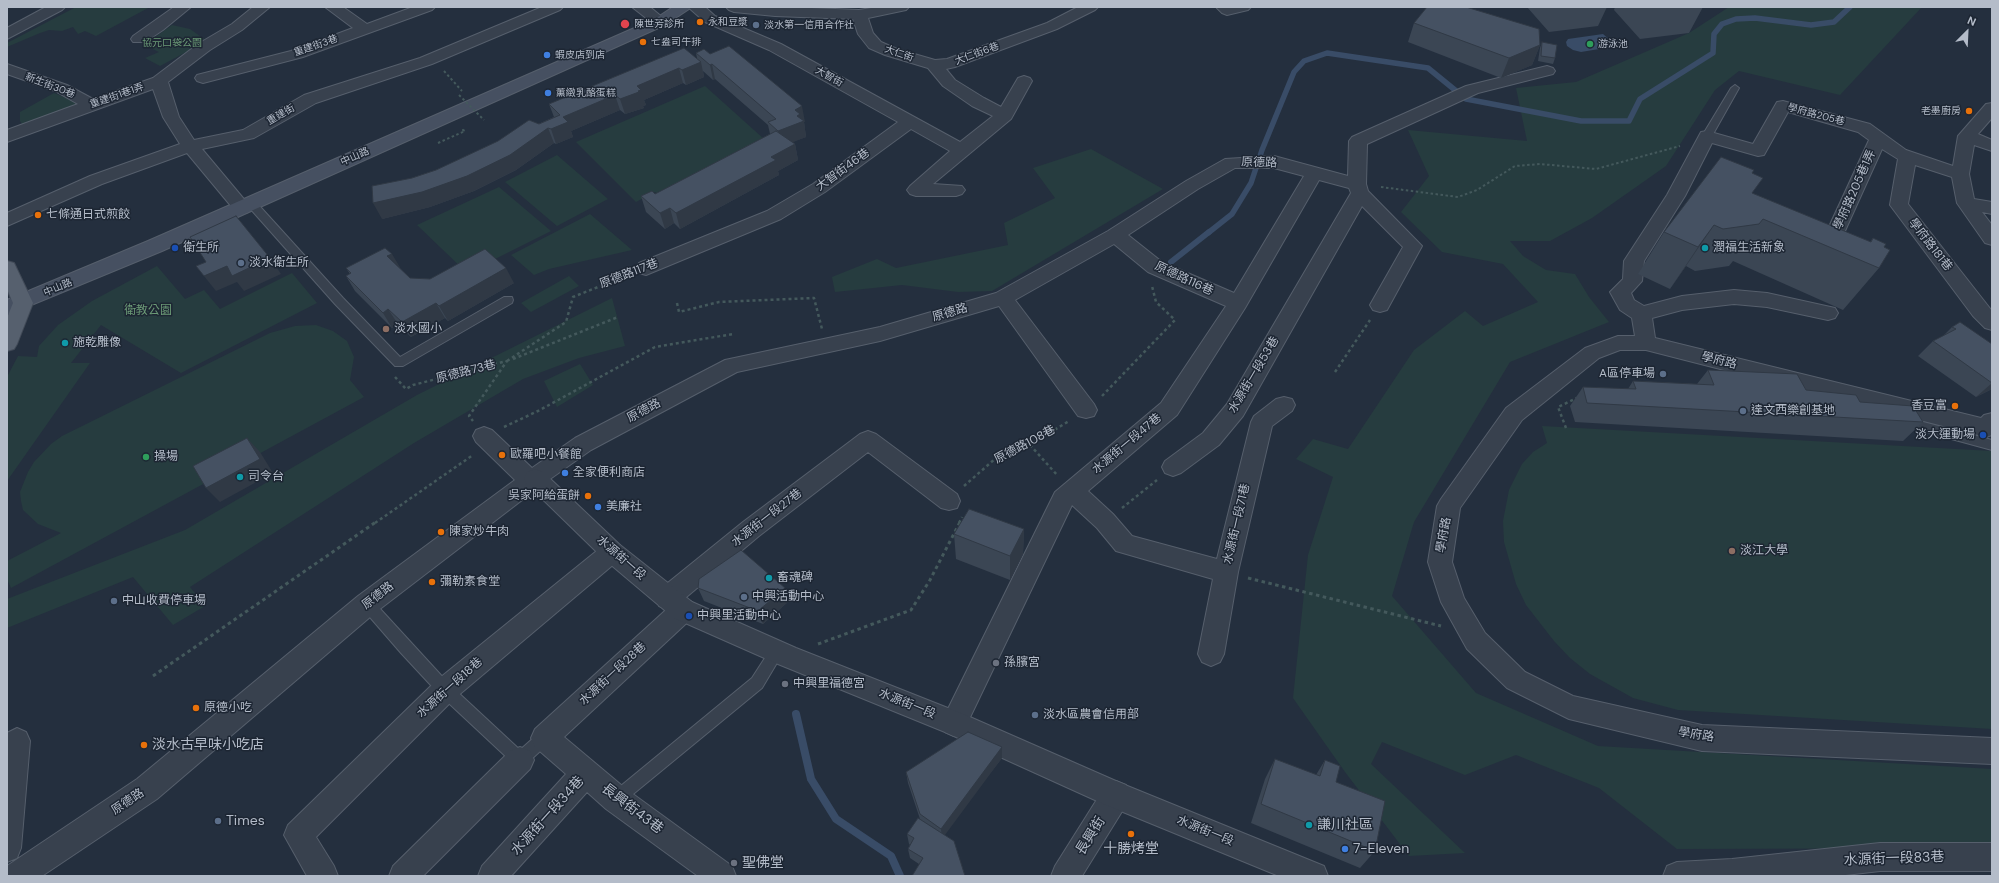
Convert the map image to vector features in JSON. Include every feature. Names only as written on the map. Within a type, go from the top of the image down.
[{"type":"main road","name":"中山路","points":[[15,305],[246,206],[660,22],[684,7]]},
{"type":"main road","points":[[7,268],[15,305],[7,344]]},
{"type":"street","points":[[7,34],[57,7]]},
{"type":"street","points":[[139,39],[158,28],[183,7]]},
{"type":"street","points":[[159,81],[187,58],[237,27],[262,7]]},
{"type":"street","points":[[333,7],[364,29]]},
{"type":"street","name":"重建街3巷","points":[[203,78],[297,54],[427,7]]},
{"type":"street","name":"重建街","points":[[7,220],[96,180],[190,146],[248,134],[310,99],[426,61],[555,7]]},
{"type":"street","points":[[640,7],[660,22]]},
{"type":"street","name":"大智街","points":[[696,7],[710,19],[775,48],[961,150]]},
{"type":"street","points":[[734,7],[859,15],[900,7]]},
{"type":"street","name":"大仁街6巷","points":[[934,65],[949,64],[1052,26],[1090,7]]},
{"type":"street","points":[[1224,7],[1227,10],[1242,7]]},
{"type":"street","name":"大仁街","points":[[859,15],[866,34],[875,45],[891,52],[934,65]]},
{"type":"street","name":"大仁街6巷","points":[[934,65],[949,83],[978,102],[1005,115]]},
{"type":"street","name":"新生街30巷","points":[[7,70],[61,88],[91,105]]},
{"type":"street","points":[[1380,305],[1414,246],[1358,188],[1358,141],[1472,88],[1547,71]]},
{"type":"street","name":"重建街1巷1弄","points":[[7,137],[24,129],[159,81],[171,117],[190,146],[246,206]]},
{"type":"street","points":[[956,190],[916,190],[927,182],[961,150],[1005,115],[1024,81]]},
{"type":"street","name":"學府路205巷","points":[[1701,139],[1755,158],[1783,106],[1864,128],[1900,154],[1960,174]]},
{"type":"street","points":[[1992,108],[1968,136],[1960,174],[1966,203],[1992,239]]},
{"type":"street","name":"大智街46巷","points":[[774,215],[819,188],[910,122]]},
{"type":"street","points":[[1968,136],[1992,146]]},
{"type":"street","name":"學府路205巷1弄","points":[[1831,242],[1878,138]]},
{"type":"street","points":[[1687,158],[1701,139]]},
{"type":"street","points":[[1701,139],[1676,196],[1634,261],[1632,281],[1620,292],[1627,306],[1641,314],[1682,303],[1734,298],[1768,300],[1828,313]]},
{"type":"street","name":"學府路181巷","points":[[1907,157],[1898,205],[1980,311],[1992,323]]},
{"type":"street","name":"原德路","points":[[17,876],[147,789],[367,604],[454,537],[532,480],[583,444],[732,365],[880,334],[1003,298],[1115,235],[1192,185],[1231,163],[1274,162],[1315,172],[1358,188]]},
{"type":"street","name":"水源街一段47巷","points":[[954,723],[1063,499],[1169,409],[1238,303],[1315,172]]},
{"type":"street","name":"水源街一段53巷","points":[[1173,467],[1211,439],[1235,410],[1358,188]]},
{"type":"street","points":[[1966,203],[1992,208]]},
{"type":"street","name":"原德路117巷","points":[[646,268],[774,215]]},
{"type":"street","name":"原德路116巷","points":[[1115,235],[1155,267],[1238,303]]},
{"type":"street","points":[[1003,298],[1086,410]]},
{"type":"street","points":[[1641,314],[1646,343]]},
{"type":"street","name":"學府路","points":[[1992,421],[1986,428],[1646,343],[1618,343],[1592,353],[1514,414],[1449,506],[1440,562],[1453,602],[1476,641],[1516,680],[1569,707],[1702,738],[1992,751]]},
{"type":"street","points":[[1235,410],[1262,422],[1284,405]]},
{"type":"street","name":"水源街一段71巷","points":[[1211,654],[1226,572],[1262,422]]},
{"type":"street","points":[[487,440],[532,480]]},
{"type":"street","name":"水源街一段27巷","points":[[675,604],[751,529],[868,440],[949,501]]},
{"type":"street","name":"水源街一段","points":[[532,480],[612,552],[675,604],[782,653],[954,723],[1116,796],[1314,876]]},
{"type":"street","points":[[1072,491],[1105,521],[1124,544],[1226,572]]},
{"type":"street","name":"水源街一段18巷","points":[[324,876],[298,835],[445,690],[612,552]]},
{"type":"street","name":"水源街一段28巷","points":[[544,738],[675,604]]},
{"type":"street","name":"長興街43巷","points":[[544,738],[616,798],[715,874]]},
{"type":"street","points":[[7,848],[17,741]]},
{"type":"street","points":[[404,876],[520,760]]},
{"type":"street","name":"水源街一段34巷","points":[[492,876],[586,773]]},
{"type":"street","name":"長興街","points":[[1066,876],[1116,796]]},
{"type":"street","name":"水源街一段83巷","points":[[1677,876],[1880,857],[1992,857]]},
{"type":"lane","points":[[1701,139],[1735,88]]},
{"type":"lane","points":[[246,206],[399,363],[508,300]]},
{"type":"lane","points":[[1894,420],[1992,445]]},
{"type":"lane","points":[[367,604],[406,649],[445,690],[520,760],[544,738]]},
{"type":"lane","points":[[616,798],[757,683],[782,653]]},
{"type":"path","points":[[426,61],[446,72],[474,104]]},
{"type":"path","points":[[459,95],[484,120],[477,123]]},
{"type":"path","points":[[438,143],[465,131],[463,130],[470,126]]},
{"type":"path","points":[[1358,188],[1458,197],[1477,190],[1516,166],[1540,164],[1596,169],[1701,139]]},
{"type":"path","name":"原德路108巷","points":[[949,501],[996,458],[1030,445],[1086,410],[1112,387],[1175,320],[1156,302],[1152,286],[1147,278],[1155,267]]},
{"type":"path","name":"原德路117巷","points":[[507,361],[566,322],[573,297],[646,268]]},
{"type":"path","points":[[677,303],[679,312],[719,302],[814,298],[827,345]]},
{"type":"path","points":[[1335,372],[1380,305]]},
{"type":"path","points":[[507,361],[618,317]]},
{"type":"path","points":[[154,676],[487,440],[655,347],[732,334]]},
{"type":"path","name":"原德路73巷","points":[[413,385],[507,361]]},
{"type":"path","name":"原德路73巷","points":[[487,440],[469,416],[507,361]]},
{"type":"path","points":[[1566,428],[1558,407],[1578,397]]},
{"type":"path","points":[[1030,445],[1072,491]]},
{"type":"path","points":[[1105,521],[1173,467]]},
{"type":"path","points":[[782,653],[911,610],[930,580],[963,518],[949,501]]},
{"type":"path","points":[[1226,572],[1447,628]]},
{"type":"green space","points":[[76,7],[150,7],[96,36],[85,31],[78,34],[73,27],[62,31],[49,30],[7,47],[7,43]]},
{"type":"green space","points":[[1729,7],[1922,7],[1840,95],[1739,71],[1715,90],[1666,166],[1592,218],[1550,241],[1510,241],[1523,256],[1546,270],[1575,274],[1589,297],[1609,322],[1510,362],[1414,522],[1392,596],[1476,693],[1598,746],[1992,769],[1992,848],[1677,849],[1599,788],[1516,755],[1465,775],[1382,742],[1371,764],[1465,853],[1409,856],[1345,772],[1293,698],[1308,555],[1333,477],[1296,459],[1313,439],[1348,449],[1414,350],[1465,311],[1483,326],[1538,302],[1503,264],[1442,252],[1401,212],[1429,176],[1408,130],[1527,141],[1516,88],[1576,82],[1689,33]]},
{"type":"green space","name":"協元口袋公園","points":[[172,25],[190,29],[207,41],[160,66],[145,58],[159,52],[144,45]]},
{"type":"green space","points":[[705,86],[764,139],[666,200],[655,192],[636,202],[576,142]]},
{"type":"green space","points":[[54,93],[76,102],[80,108],[24,127],[20,121],[20,112]]},
{"type":"green space","points":[[1091,149],[1163,189],[992,291],[958,292],[902,285],[835,292],[832,277],[877,259],[896,268],[1008,245],[1004,223],[1055,198],[1033,168]]},
{"type":"green space","points":[[557,155],[608,199],[557,226],[505,182]]},
{"type":"green space","points":[[499,187],[551,231],[467,273],[417,225]]},
{"type":"green space","points":[[590,214],[632,250],[549,269],[534,275],[511,255]]},
{"type":"green space","name":"衛教公園","points":[[157,266],[185,299],[204,290],[220,309],[292,273],[317,303],[181,373],[101,325],[71,363],[90,363],[7,481],[7,377],[18,356],[37,357],[39,346],[58,325],[92,301]]},
{"type":"green space","points":[[569,276],[579,286],[531,312],[521,303]]},
{"type":"green space","points":[[612,298],[625,346],[579,358],[523,379],[414,443],[190,587],[205,606],[173,625],[133,577],[7,628],[7,599],[185,530],[417,395]]},
{"type":"green space","name":"操場","points":[[316,325],[333,331],[347,341],[354,357],[350,380],[364,397],[11,588],[7,579],[7,561],[61,533],[38,524],[23,510],[21,501],[20,492],[28,472],[34,462],[51,444],[62,436],[270,333],[295,326]]},
{"type":"green space","points":[[580,364],[593,385],[557,407],[544,381]]},
{"type":"green space","name":"淡江大學","points":[[1542,426],[1992,451],[1992,729],[1678,710],[1633,698],[1590,674],[1570,658],[1554,641],[1526,605],[1516,584],[1504,542],[1503,521],[1509,490],[1522,464],[1533,452],[1547,443]]},
{"type":"water","name":"游泳池","points":[[1603,34],[1617,46],[1581,52],[1573,50],[1567,46],[1566,42],[1568,39]]},
{"type":"building","points":[[1427,7],[1466,7],[1539,29],[1540,45],[1509,58],[1414,23]]},
{"type":"building","points":[[1542,42],[1557,45],[1555,58],[1541,56]]},
{"type":"building","points":[[729,46],[802,106],[795,110],[800,114],[797,116],[804,121],[778,131],[768,122],[776,119],[712,64],[710,65],[696,53],[704,49],[710,54]]},
{"type":"building","points":[[684,48],[701,62],[682,70],[679,68],[637,86],[641,90],[638,91],[639,92],[620,99],[615,95],[563,117],[568,122],[551,129],[548,128],[510,155],[467,176],[422,192],[373,203],[372,186],[412,178],[436,170],[498,141],[529,120],[539,124],[560,115],[549,104]]},
{"type":"building","points":[[776,131],[795,144],[771,157],[776,160],[676,213],[670,208],[660,213],[641,196],[652,191],[655,194]]},
{"type":"building","points":[[1721,157],[1754,170],[1752,173],[1763,178],[1752,193],[1871,242],[1873,238],[1886,244],[1884,247],[1890,250],[1879,268],[1763,219],[1759,224],[1723,229],[1714,225],[1698,247],[1664,232]]},
{"type":"building","points":[[236,216],[270,258],[232,276],[227,266],[204,276],[196,266],[206,262],[190,237]]},
{"type":"building","points":[[385,248],[392,254],[387,256],[410,278],[430,279],[485,249],[506,268],[439,306],[436,303],[402,322],[388,309],[383,313],[346,276],[351,273],[346,268]]},
{"type":"building","points":[[1960,322],[1992,344],[1992,383],[1933,341],[1956,329],[1952,327]]},
{"type":"building","points":[[1708,370],[1797,374],[1806,390],[1856,395],[1860,402],[1913,406],[1923,422],[1587,403],[1583,387],[1636,389],[1633,381],[1714,385]]},
{"type":"building","points":[[247,438],[260,459],[206,488],[193,466]]},
{"type":"building","points":[[969,509],[1024,529],[1010,556],[954,534]]},
{"type":"building","name":"中興活動中心","points":[[741,550],[785,588],[758,611],[698,588],[699,579]]},
{"type":"building","points":[[968,732],[1002,747],[941,829],[920,814],[906,772]]},
{"type":"building","points":[[1275,759],[1320,776],[1325,760],[1340,766],[1336,782],[1385,801],[1375,851],[1261,804]]},
{"type":"building","points":[[918,818],[954,841],[965,876],[912,876],[923,858],[908,849],[914,838],[907,834]]},
{"type":"waterway","points":[[1208,233],[1232,214],[1251,183],[1262,150],[1294,72],[1304,61],[1327,53],[1428,68],[1466,99],[1581,121],[1629,121],[1640,99],[1713,53],[1714,34],[1722,24],[1736,19],[1755,18],[1811,25],[1834,22],[1850,7]]},
{"type":"waterway","points":[[1171,262],[1209,232]]},
{"type":"waterway","points":[[796,714],[811,779],[836,819],[891,856],[900,876]]},
{"type":"place","name":"永和豆漿","points":[[700,22]]},
{"type":"place","name":"陳世芳診所","points":[[625,24]]},
{"type":"place","name":"淡水第一信用合作社","points":[[756,25]]},
{"type":"place","name":"七盎司牛排","points":[[643,42]]},
{"type":"place","name":"游泳池","points":[[1590,44]]},
{"type":"place","name":"蝦皮店到店","points":[[547,55]]},
{"type":"place","name":"薰緻乳酪蛋糕","points":[[548,93]]},
{"type":"place","name":"老墨廚房","points":[[1969,111]]},
{"type":"place","name":"七條通日式煎餃","points":[[38,215]]},
{"type":"place","name":"衛生所","points":[[175,248]]},
{"type":"place","name":"潤福生活新象","points":[[1705,248]]},
{"type":"place","name":"淡水衛生所","points":[[241,263]]},
{"type":"place","name":"淡水國小","points":[[386,329]]},
{"type":"place","name":"施乾雕像","points":[[65,343]]},
{"type":"place","name":"A區停車場","points":[[1663,374]]},
{"type":"place","name":"香豆富","points":[[1955,406]]},
{"type":"place","name":"達文西樂創基地","points":[[1743,411]]},
{"type":"place","name":"淡大運動場","points":[[1983,435]]},
{"type":"place","name":"歐羅吧小餐館","points":[[502,455]]},
{"type":"place","name":"操場","points":[[146,457]]},
{"type":"place","name":"全家便利商店","points":[[565,473]]},
{"type":"place","name":"司令台","points":[[240,477]]},
{"type":"place","name":"吳家阿給蛋餅","points":[[588,496]]},
{"type":"place","name":"美廉社","points":[[598,507]]},
{"type":"place","name":"陳家炒牛肉","points":[[441,532]]},
{"type":"place","name":"淡江大學","points":[[1732,551]]},
{"type":"place","name":"畜魂碑","points":[[769,578]]},
{"type":"place","name":"彌勒素食堂","points":[[432,582]]},
{"type":"place","name":"中興活動中心","points":[[744,597]]},
{"type":"place","name":"中山收費停車場","points":[[114,601]]},
{"type":"place","name":"中興里活動中心","points":[[689,616]]},
{"type":"place","name":"孫臏宮","points":[[996,663]]},
{"type":"place","name":"中興里福德宮","points":[[785,684]]},
{"type":"place","name":"原德小吃","points":[[196,708]]},
{"type":"place","name":"淡水區農會信用部","points":[[1035,715]]},
{"type":"place","name":"淡水古早味小吃店","points":[[144,745]]},
{"type":"place","name":"Times","points":[[218,821]]},
{"type":"place","name":"謙川社區","points":[[1309,825]]},
{"type":"place","name":"十勝烤堂","points":[[1131,834]]},
{"type":"place","name":"7-Eleven","points":[[1345,849]]},
{"type":"place","name":"聖佛堂","points":[[734,863]]}]
